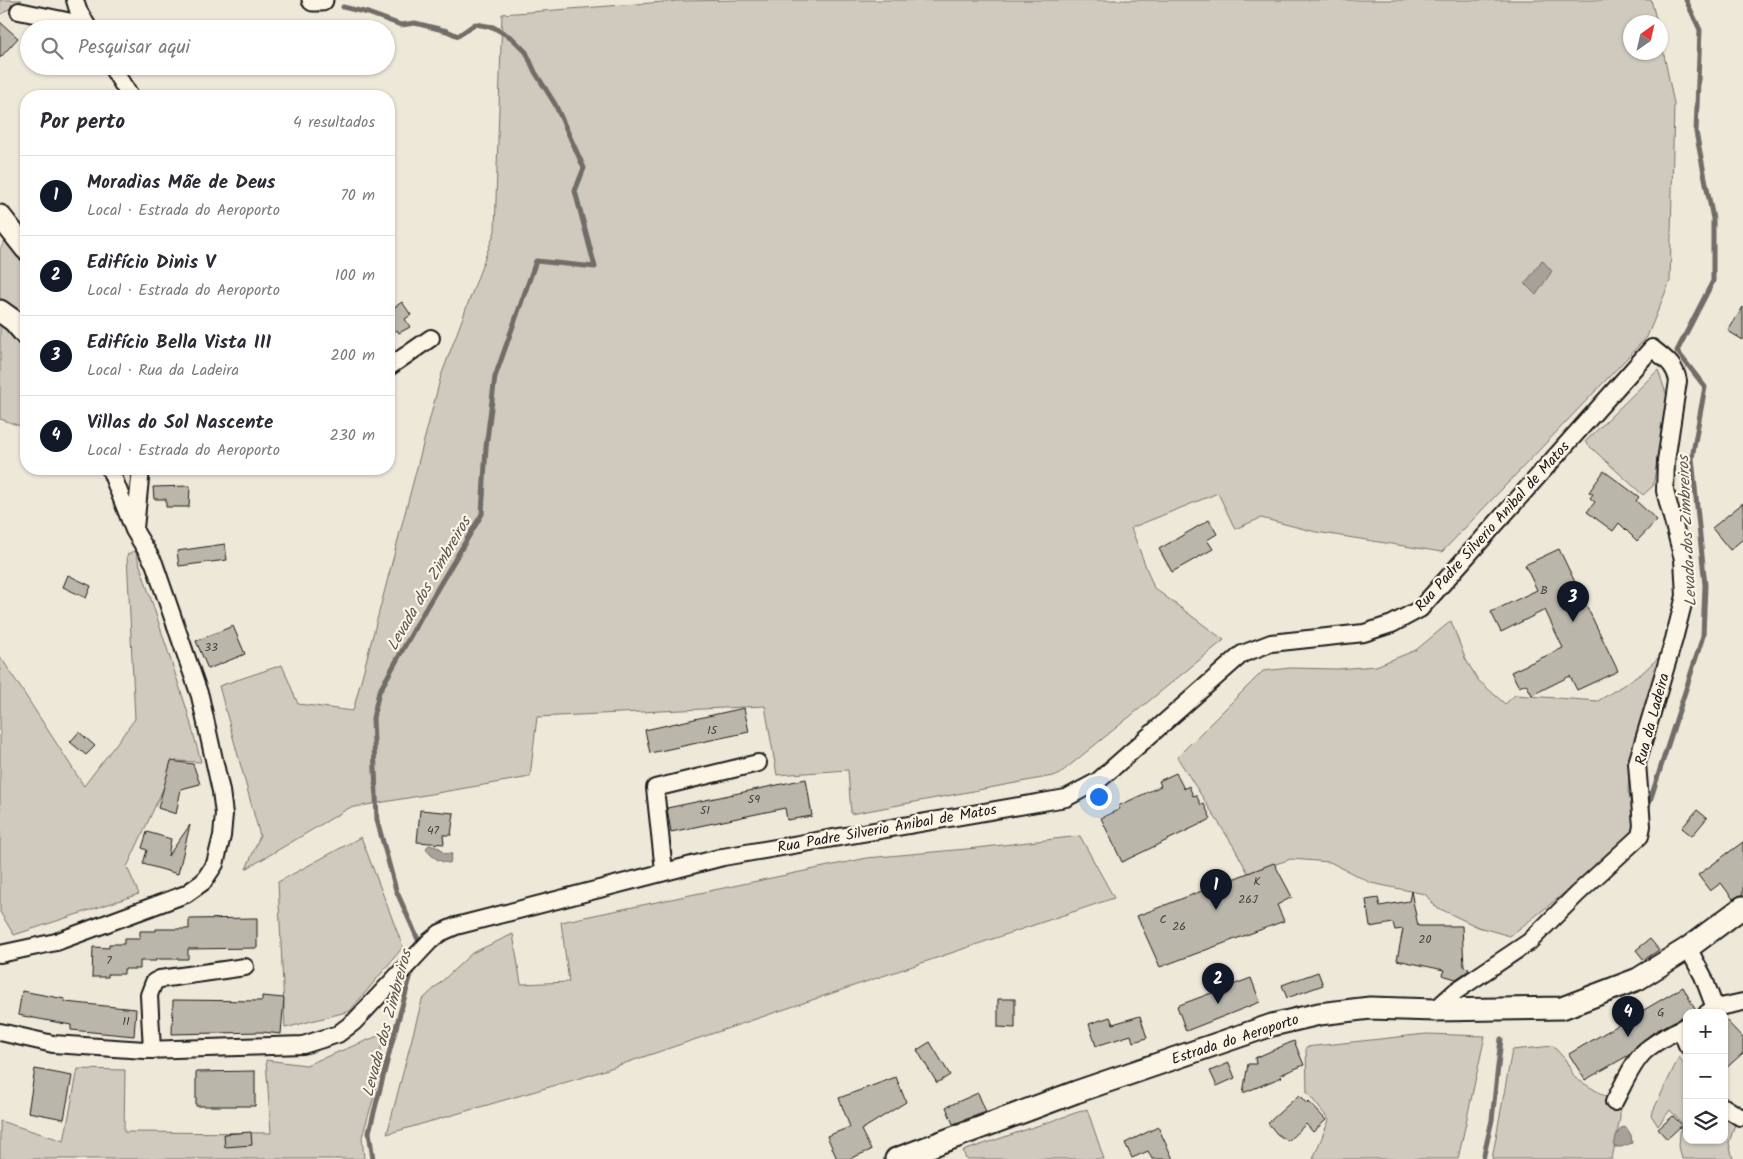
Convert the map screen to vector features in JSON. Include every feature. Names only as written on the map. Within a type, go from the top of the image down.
[{"type":"main road","points":[[313,0],[322,0]]},
{"type":"main road","points":[[0,216],[20,241]]},
{"type":"main road","points":[[0,311],[20,328]]},
{"type":"main road","name":"Estrada do Aeroporto","points":[[896,1159],[1045,1103],[1272,1025],[1319,1014],[1370,1008],[1435,1010],[1562,1008],[1638,979],[1688,948],[1743,907]]},
{"type":"street","points":[[75,0],[84,20]]},
{"type":"street","points":[[19,11],[58,20]]},
{"type":"street","points":[[117,75],[126,90]]},
{"type":"street","points":[[395,363],[431,338]]},
{"type":"street","name":"Rua Padre Silverio Anibal de Matos","points":[[0,1032],[53,1044],[152,1050],[302,1045],[338,1034],[354,1022],[430,941],[440,933],[456,926],[664,871],[742,854],[1066,798],[1098,781],[1242,654],[1272,643],[1364,632],[1392,624],[1420,609],[1652,348]]},
{"type":"street","name":"Rua da Ladeira","points":[[1435,1010],[1456,991],[1529,942],[1577,894],[1640,836],[1642,826],[1637,763],[1685,596],[1682,559],[1665,491],[1666,461],[1678,382],[1676,370],[1669,361],[1652,348]]},
{"type":"street","points":[[0,954],[56,942],[186,894],[203,882],[214,864],[222,836],[224,814],[221,791],[200,696],[154,563],[134,530],[112,475]]},
{"type":"street","points":[[134,530],[140,475]]},
{"type":"street","points":[[664,871],[655,788],[758,763]]},
{"type":"street","points":[[1688,948],[1703,976],[1711,1009]]},
{"type":"street","points":[[152,1050],[149,995],[154,982],[160,979],[244,967]]},
{"type":"street","points":[[1718,1009],[1743,1002]]},
{"type":"street","points":[[1614,1102],[1644,1052],[1657,1041],[1683,1028]]},
{"type":"street","points":[[1728,1110],[1743,1117]]},
{"type":"shaded area","points":[[0,0],[22,0],[0,15]]},
{"type":"shaded area","points":[[1651,0],[1655,15],[1623,15],[1623,60],[1665,60],[1674,104],[1670,281],[1647,337],[1442,552],[1316,532],[1261,518],[1235,529],[1218,493],[1131,528],[1154,588],[1224,640],[1058,775],[851,814],[848,770],[777,775],[765,706],[537,717],[530,777],[349,808],[246,869],[260,836],[219,686],[282,665],[298,704],[353,711],[441,376],[495,231],[502,14],[677,1]]},
{"type":"shaded area","points":[[6,239],[20,257],[20,317],[0,302],[0,249]]},
{"type":"shaded area","points":[[1542,260],[1552,271],[1536,295],[1525,284]]},
{"type":"shaded area","points":[[0,323],[20,343],[20,426],[0,419]]},
{"type":"shaded area","points":[[1658,370],[1668,399],[1653,486],[1643,495],[1585,442]]},
{"type":"shaded area","points":[[135,550],[187,710],[201,762],[176,761],[127,867],[139,894],[14,935],[0,912],[0,656],[84,786],[135,719],[127,555]]},
{"type":"shaded area","points":[[1451,621],[1465,658],[1478,680],[1505,704],[1515,695],[1598,701],[1641,674],[1660,656],[1630,756],[1628,791],[1638,830],[1510,936],[1478,927],[1436,907],[1425,894],[1371,883],[1330,862],[1291,859],[1248,873],[1234,847],[1177,757],[1263,671],[1290,668],[1337,669],[1376,666],[1416,650]]},
{"type":"shaded area","points":[[1080,836],[1114,898],[584,1077],[387,1134],[422,1000],[472,953],[513,934],[521,984],[569,982],[561,922],[867,858]]},
{"type":"shaded area","points":[[361,837],[403,947],[350,1011],[285,1028],[278,882]]},
{"type":"shaded area","points":[[429,845],[440,848],[442,852],[452,854],[450,863],[443,862],[433,856],[426,848]]},
{"type":"shaded area","points":[[383,1034],[375,1093],[362,1137],[364,1159],[0,1159],[0,1121],[64,1141],[78,1069],[125,1070],[124,1132],[271,1133],[266,1060],[306,1065]]},
{"type":"shaded area","points":[[1426,1034],[1485,1036],[1458,1159],[1313,1159],[1329,1120],[1307,1092],[1306,1047]]},
{"type":"shaded area","points":[[1553,1046],[1565,1059],[1575,1078],[1620,1107],[1620,1118],[1612,1159],[1492,1159],[1512,1050]]},
{"type":"shaded area","points":[[1679,1057],[1683,1063],[1683,1144],[1728,1144],[1728,1120],[1735,1124],[1729,1143],[1733,1159],[1682,1159],[1679,1146],[1681,1122],[1670,1110],[1658,1126],[1651,1115]]},
{"type":"shaded area","points":[[1087,1109],[1104,1159],[966,1159],[963,1151]]},
{"type":"shaded area","points":[[1626,1127],[1631,1135],[1632,1143],[1621,1147],[1614,1147],[1616,1136],[1621,1128]]},
{"type":"building","points":[[0,22],[18,38],[0,58]]},
{"type":"building","points":[[402,302],[411,315],[405,319],[410,327],[399,333],[397,330],[395,331],[395,307]]},
{"type":"building","points":[[1743,307],[1743,340],[1728,331]]},
{"type":"building","points":[[1604,471],[1639,497],[1636,501],[1657,520],[1637,541],[1619,523],[1613,531],[1587,512],[1595,502],[1590,498],[1593,494],[1589,492]]},
{"type":"building","points":[[190,486],[189,507],[166,507],[166,499],[154,499],[153,487]]},
{"type":"building","points":[[1743,503],[1743,539],[1730,550],[1712,528]]},
{"type":"building","points":[[1209,520],[1217,534],[1207,540],[1213,549],[1172,572],[1159,549]]},
{"type":"building","points":[[225,544],[227,560],[179,566],[177,551]]},
{"type":"building","points":[[1559,549],[1618,671],[1577,690],[1570,676],[1532,695],[1526,684],[1519,687],[1511,672],[1563,648],[1545,610],[1501,632],[1491,612],[1537,590],[1525,565]]},
{"type":"building","points":[[68,575],[91,586],[86,598],[63,587]]},
{"type":"building","points":[[233,626],[245,654],[208,669],[196,641]]},
{"type":"building","points":[[744,708],[749,732],[650,753],[645,730]]},
{"type":"building","points":[[79,732],[95,746],[86,755],[70,742]]},
{"type":"building","points":[[171,761],[193,764],[200,784],[181,789],[176,814],[158,808]]},
{"type":"building","points":[[1176,773],[1184,789],[1189,786],[1193,796],[1196,795],[1201,805],[1204,804],[1211,819],[1122,862],[1101,818],[1120,809],[1118,806],[1161,786],[1159,781]]},
{"type":"building","points":[[806,779],[812,816],[787,820],[785,808],[671,832],[667,808]]},
{"type":"building","points":[[420,810],[454,813],[451,835],[443,835],[444,844],[417,842]]},
{"type":"building","points":[[1697,810],[1707,818],[1692,836],[1682,828]]},
{"type":"building","points":[[190,825],[178,874],[143,864],[147,850],[142,848],[147,832],[171,839],[168,856]]},
{"type":"building","points":[[1743,842],[1743,894],[1733,899],[1721,883],[1710,891],[1698,875]]},
{"type":"building","points":[[1274,863],[1292,897],[1277,905],[1284,921],[1160,967],[1137,916]]},
{"type":"building","points":[[1411,891],[1418,926],[1462,926],[1464,967],[1469,968],[1468,971],[1456,979],[1442,975],[1444,970],[1397,960],[1403,929],[1395,930],[1393,923],[1370,927],[1366,900],[1378,898],[1380,906],[1409,901]]},
{"type":"building","points":[[257,918],[257,948],[188,949],[188,959],[140,961],[140,969],[124,969],[124,974],[108,974],[108,977],[92,977],[93,947],[109,948],[109,944],[124,944],[124,939],[140,939],[140,931],[189,929],[189,919]]},
{"type":"building","points":[[1650,939],[1659,950],[1644,960],[1636,950]]},
{"type":"building","points":[[1318,972],[1323,985],[1287,998],[1282,985]]},
{"type":"building","points":[[1251,978],[1260,1002],[1186,1031],[1177,1006]]},
{"type":"building","points":[[1683,987],[1695,1009],[1683,1009],[1683,1017],[1654,1032],[1637,1045],[1629,1055],[1585,1080],[1569,1054]]},
{"type":"building","points":[[22,991],[65,999],[65,1002],[136,1009],[134,1036],[71,1030],[71,1025],[18,1015]]},
{"type":"building","points":[[262,996],[284,998],[281,1034],[262,1032],[172,1034],[173,1000],[262,1001]]},
{"type":"building","points":[[998,999],[1015,999],[1015,1028],[998,1027]]},
{"type":"building","points":[[1140,1016],[1147,1038],[1133,1042],[1131,1035],[1096,1046],[1089,1024],[1110,1017],[1113,1024]]},
{"type":"building","points":[[1728,1022],[1743,1038],[1743,1053],[1728,1066]]},
{"type":"building","points":[[1294,1041],[1304,1065],[1280,1075],[1282,1077],[1243,1093],[1248,1064],[1256,1064],[1255,1058]]},
{"type":"building","points":[[930,1042],[950,1075],[937,1083],[917,1050]]},
{"type":"building","points":[[1229,1063],[1235,1078],[1217,1086],[1210,1071]]},
{"type":"building","points":[[35,1069],[72,1076],[64,1119],[28,1112]]},
{"type":"building","points":[[255,1071],[255,1106],[196,1106],[196,1072]]},
{"type":"building","points":[[896,1077],[906,1102],[861,1130],[871,1150],[849,1159],[837,1159],[827,1136],[850,1127],[839,1098]]},
{"type":"building","points":[[978,1093],[986,1112],[953,1124],[946,1107]]},
{"type":"building","points":[[1299,1095],[1307,1104],[1309,1102],[1326,1120],[1313,1132],[1306,1124],[1288,1141],[1277,1134],[1268,1123]]},
{"type":"building","points":[[1673,1116],[1682,1125],[1667,1139],[1658,1129]]},
{"type":"building","points":[[1158,1127],[1173,1159],[1152,1159],[1148,1151],[1132,1158],[1125,1143]]},
{"type":"building","points":[[251,1132],[252,1145],[225,1147],[224,1134]]},
{"type":"waterway","name":"Levada dos Zimbreiros","points":[[1647,810],[1703,636],[1705,585],[1692,458],[1705,387],[1677,351],[1713,281],[1713,219],[1696,132],[1700,30],[1686,0]]},
{"type":"waterway","name":"Levada dos Zimbreiros","points":[[343,7],[387,20]]},
{"type":"waterway","name":"Levada dos Zimbreiros","points":[[395,23],[401,25],[415,23],[447,31],[458,36],[475,24],[493,27],[512,38],[526,52],[535,72],[555,104],[584,168],[575,191],[595,267],[536,261],[495,377],[486,447],[482,514],[379,692],[373,718],[377,820],[396,890],[420,944],[419,947]]},
{"type":"waterway","name":"Levada dos Zimbreiros","points":[[373,1159],[369,1132],[413,967]]},
{"type":"waterway","name":"Levada dos Zimbreiros","points":[[1483,1159],[1492,1120],[1501,1039]]},
{"type":"place","name":"Edifício Bella Vista III","points":[[1573,622]]},
{"type":"place","name":"Moradias Mãe de Deus","points":[[1216,910]]},
{"type":"place","name":"Edifício Dinis V","points":[[1218,1004]]},
{"type":"place","name":"Villas do Sol Nascente","points":[[1628,1037]]}]
